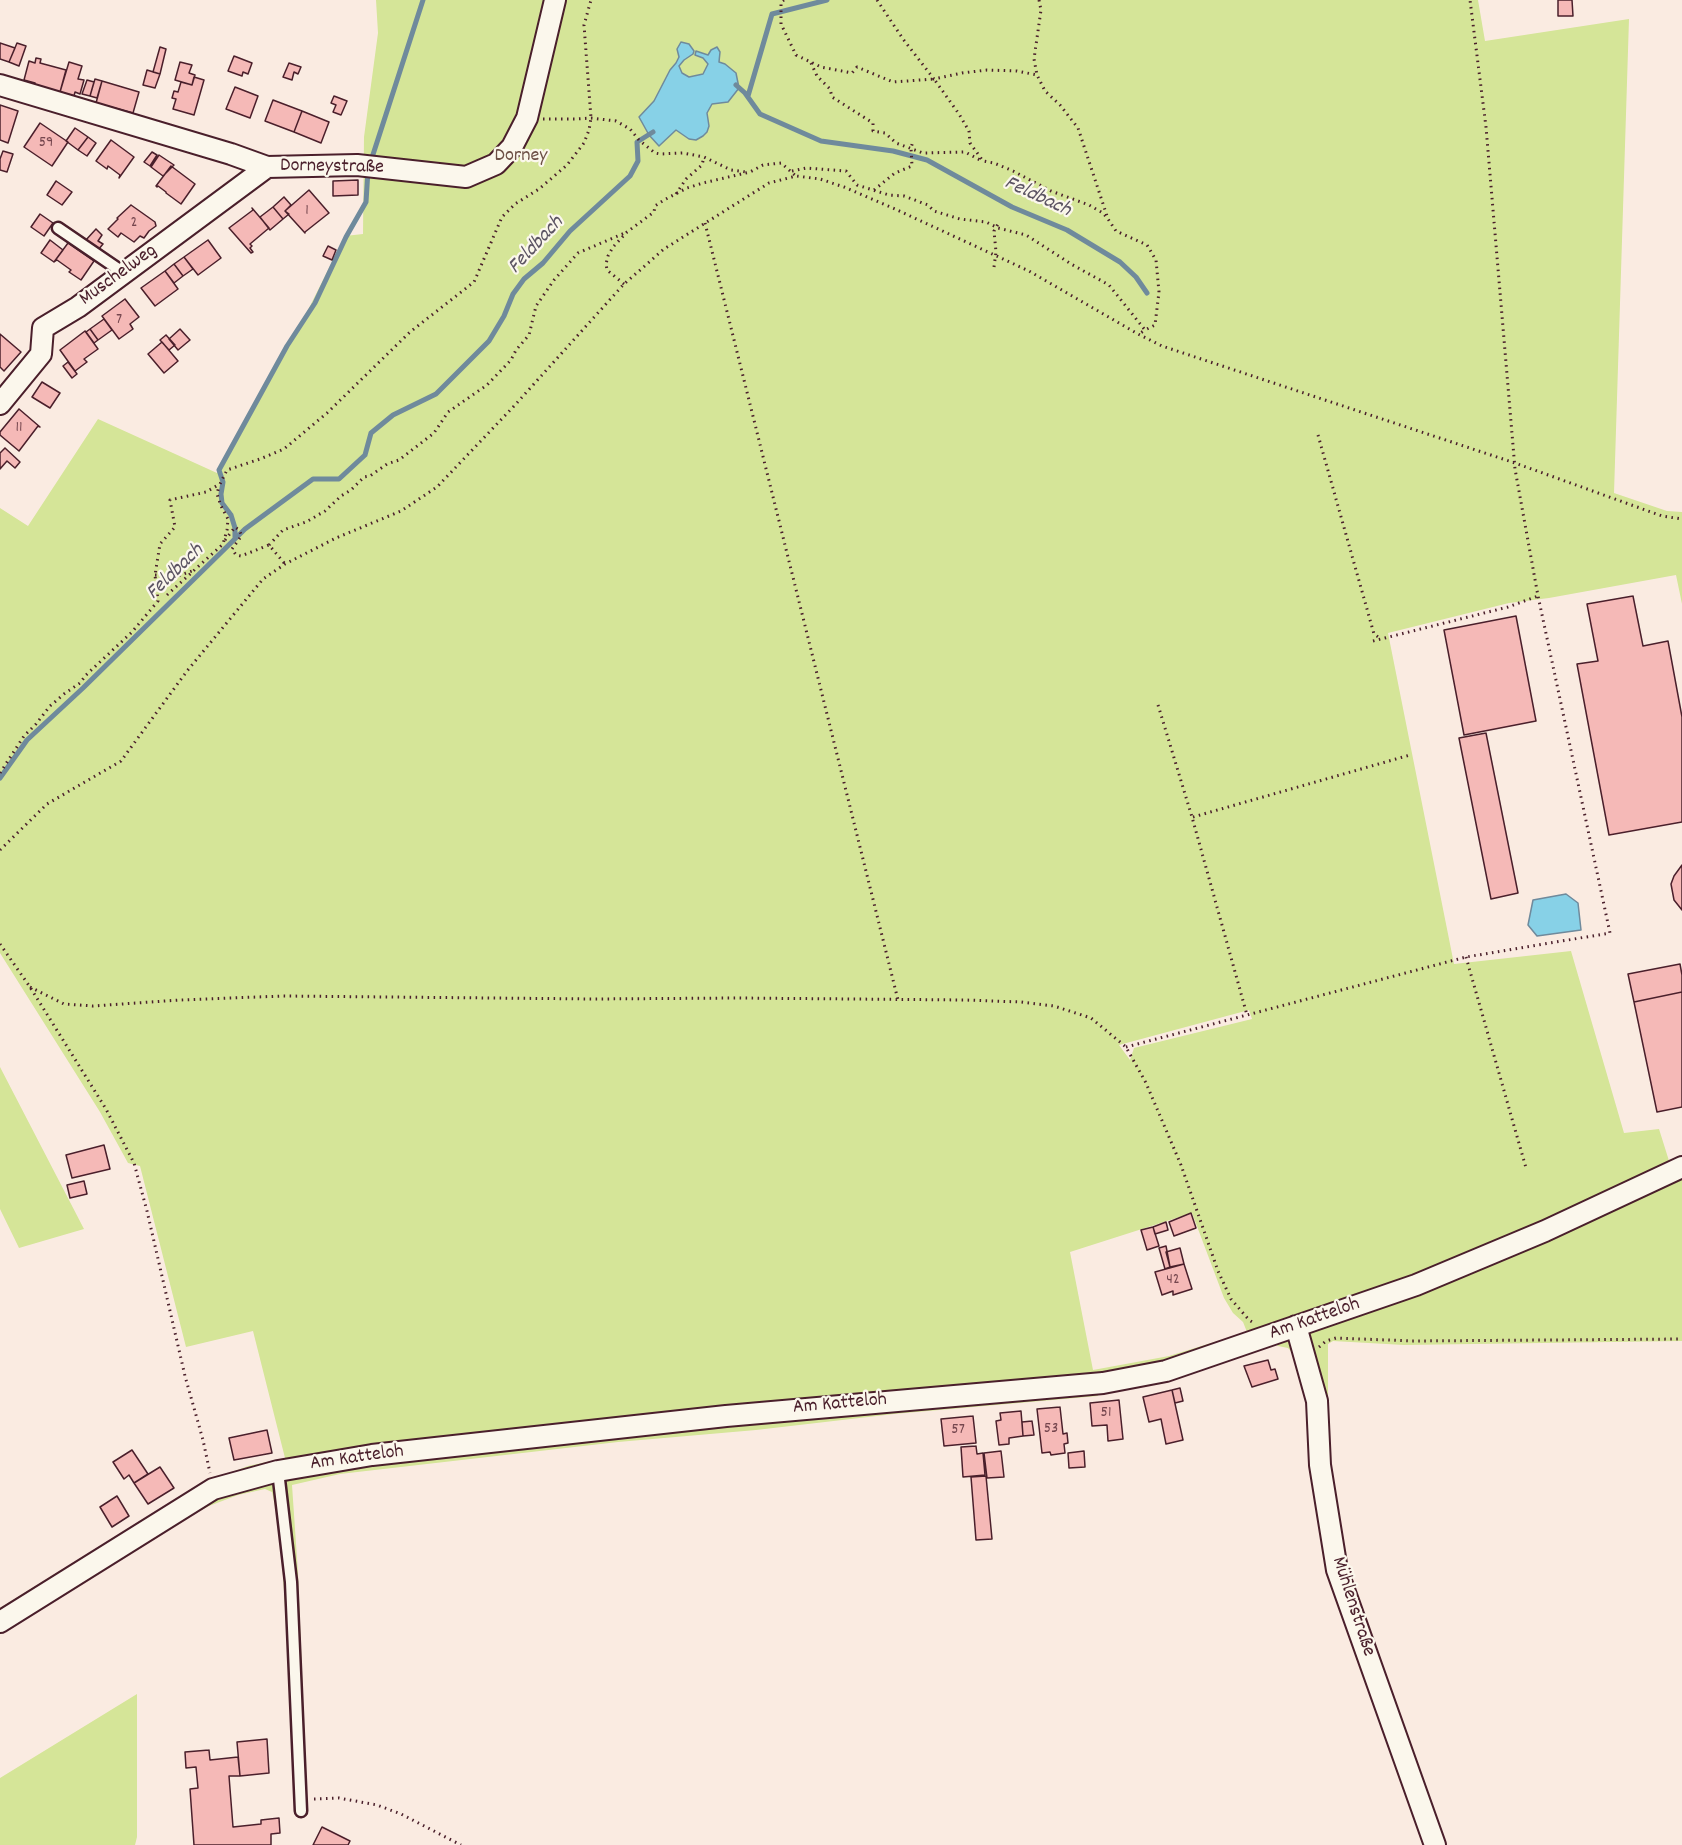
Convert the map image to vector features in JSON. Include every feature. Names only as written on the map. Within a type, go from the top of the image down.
[{"type":"street","name":"Dorneystraße","points":[[0,85],[231,153],[267,167],[366,166],[439,176],[466,177],[496,164],[512,147],[527,118],[555,0]]},
{"type":"street","name":"Muschelweg","points":[[0,404],[41,354],[43,328],[78,307],[267,167]]},
{"type":"street","name":"Am Katteloh","points":[[0,1622],[213,1489],[278,1471],[372,1455],[726,1416],[1103,1383],[1166,1371],[1416,1285],[1545,1231],[1682,1167]]},
{"type":"street","name":"Mühlenstraße","points":[[1296,1326],[1317,1401],[1320,1465],[1337,1570],[1435,1845]]},
{"type":"lane","points":[[58,228],[124,273]]},
{"type":"lane","points":[[278,1471],[291,1582],[301,1811]]},
{"type":"path","points":[[223,544],[228,519],[217,494],[227,470],[284,449],[327,413],[410,332],[474,282],[502,217],[515,204],[539,189],[567,165],[584,143],[591,118],[584,25],[591,0]]},
{"type":"path","points":[[784,0],[781,2],[782,24],[796,55],[821,66],[852,73],[857,67],[893,82],[934,79],[987,70],[1017,71],[1037,75]]},
{"type":"path","points":[[877,0],[959,114],[969,131],[970,143],[983,161]]},
{"type":"path","points":[[1039,0],[1041,10],[1034,60],[1037,75],[1045,91],[1060,105],[1078,128],[1108,219]]},
{"type":"path","points":[[1126,1047],[1466,957],[1610,933],[1538,596],[1515,463],[1486,126],[1470,0]]},
{"type":"path","points":[[810,62],[817,76],[830,89],[832,97],[873,123],[873,131],[885,133],[896,143],[923,153],[965,152],[983,161],[994,163],[1051,191],[1089,205],[1103,213],[1116,231],[1147,245],[1156,260],[1159,292],[1155,325],[1138,334]]},
{"type":"path","points":[[527,118],[591,118],[616,121],[630,129],[655,153],[683,153],[704,157],[731,170],[750,172]]},
{"type":"path","points":[[873,190],[896,173],[912,166],[913,141]]},
{"type":"path","points":[[675,195],[686,179],[702,165],[704,157]]},
{"type":"path","points":[[624,284],[607,270],[606,264],[613,247],[627,232],[654,212],[656,206],[687,188],[750,172],[763,165],[781,163],[795,176]]},
{"type":"path","points":[[792,171],[806,168],[846,171],[857,184],[873,190],[912,199],[928,205],[934,211],[960,219],[986,222],[998,228],[1026,235],[1109,285],[1145,330]]},
{"type":"path","points":[[0,850],[47,804],[121,761],[187,671],[263,579],[285,564],[336,538],[401,511],[437,487],[515,405],[624,284],[664,249],[769,183],[795,176],[820,179],[895,209],[1029,271],[1138,334],[1174,349],[1515,463],[1662,516],[1682,519]]},
{"type":"path","points":[[994,267],[996,252],[994,231],[999,222]]},
{"type":"path","points":[[705,223],[898,1000]]},
{"type":"path","points":[[168,595],[223,544],[232,529],[236,527],[241,534],[232,549],[236,555],[241,556],[269,545],[283,530],[306,522],[325,511],[364,477],[399,460],[434,433],[448,412],[488,385],[511,360],[529,335],[536,306],[554,280],[578,253],[627,232]]},
{"type":"path","points":[[1318,435],[1374,634],[1380,639]]},
{"type":"path","points":[[0,773],[24,736],[50,706],[80,683],[132,632],[158,602],[156,575],[160,544],[175,527],[170,500],[196,496],[220,484]]},
{"type":"path","points":[[269,545],[285,564]]},
{"type":"path","points":[[156,575],[178,576],[194,571]]},
{"type":"path","points":[[1373,641],[1508,607],[1538,596]]},
{"type":"path","points":[[1158,705],[1247,1015]]},
{"type":"path","points":[[1192,817],[1410,755]]},
{"type":"path","points":[[0,944],[30,987],[106,1109],[134,1163],[185,1376],[203,1440],[213,1489]]},
{"type":"path","points":[[1466,957],[1526,1168]]},
{"type":"path","points":[[30,987],[64,1004],[93,1006],[283,996],[898,1000],[1010,1002],[1054,1006],[1091,1018],[1126,1047],[1146,1083],[1176,1155],[1218,1271],[1231,1299],[1249,1320],[1256,1324]]},
{"type":"path","points":[[1305,1361],[1326,1341],[1336,1338],[1412,1341],[1682,1339]]},
{"type":"path","points":[[300,1799],[339,1798],[377,1805],[401,1814],[461,1845]]},
{"type":"green space","name":"Dorney","points":[[376,0],[1478,0],[1485,41],[1629,19],[1614,493],[1667,511],[1682,512],[1682,604],[1676,575],[1509,603],[1388,633],[1454,964],[1571,951],[1624,1133],[1659,1129],[1670,1164],[1682,1160],[1682,1341],[1404,1345],[1333,1341],[1328,1344],[1328,1466],[1342,1557],[1425,1845],[1331,1585],[1311,1468],[1308,1405],[1294,1355],[1288,1348],[1278,1346],[1261,1333],[1205,1353],[1094,1376],[1098,1396],[618,1442],[340,1474],[292,1485],[303,1699],[291,1700],[280,1530],[272,1492],[265,1489],[238,1495],[209,1506],[170,1527],[0,1634],[0,1608],[199,1485],[248,1466],[285,1458],[253,1331],[186,1347],[140,1166],[128,1163],[100,1112],[0,953],[0,508],[28,526],[98,419],[217,473],[308,310],[345,236],[363,234],[364,137],[378,33]],"holes":[[[1249,1010],[1252,1019],[1134,1048],[1130,1060],[1119,1045]],[[1192,1213],[1224,1298],[1233,1313],[1243,1322],[1247,1332],[1169,1356],[1093,1370],[1070,1252]]]},
{"type":"green space","points":[[0,1067],[84,1229],[19,1248],[0,1209]]},
{"type":"green space","points":[[137,1694],[137,1837],[135,1845],[0,1845],[0,1778]]},
{"type":"water","points":[[681,42],[689,44],[694,51],[679,66],[682,73],[689,77],[703,74],[708,64],[703,58],[695,55],[696,51],[708,55],[717,47],[720,52],[719,62],[736,73],[739,88],[728,102],[712,104],[707,113],[709,126],[703,136],[696,140],[689,139],[676,130],[659,146],[649,135],[639,117],[654,101],[676,63],[679,57],[677,49]]},
{"type":"water","points":[[1566,894],[1578,903],[1581,930],[1537,936],[1528,925],[1533,900]]},
{"type":"building","points":[[1558,0],[1572,0],[1573,16],[1558,16]]},
{"type":"building","points":[[0,43],[15,48],[9,62],[0,59]]},
{"type":"building","points":[[17,43],[26,46],[19,66],[9,62]]},
{"type":"building","points":[[160,47],[166,49],[160,74],[153,72]]},
{"type":"building","points":[[234,56],[252,63],[248,74],[243,72],[242,76],[228,71]]},
{"type":"building","points":[[36,58],[41,59],[40,63],[66,70],[60,92],[24,80],[29,61],[35,63]]},
{"type":"building","points":[[69,62],[82,66],[78,79],[84,80],[80,94],[75,92],[74,96],[60,92]]},
{"type":"building","points":[[180,62],[192,65],[189,73],[195,75],[192,85],[175,80]]},
{"type":"building","points":[[289,63],[301,67],[298,74],[294,72],[292,80],[283,77]]},
{"type":"building","points":[[147,70],[160,74],[155,88],[143,85]]},
{"type":"building","points":[[194,77],[204,80],[194,115],[173,109],[176,99],[172,98],[174,91],[178,92],[181,82],[192,85]]},
{"type":"building","points":[[95,79],[102,81],[97,98],[90,96]]},
{"type":"building","points":[[87,80],[94,82],[90,96],[82,94]]},
{"type":"building","points":[[102,81],[139,92],[133,113],[96,103]]},
{"type":"building","points":[[235,87],[258,96],[250,118],[226,109]]},
{"type":"building","points":[[334,96],[347,101],[341,115],[333,112],[336,105],[331,103]]},
{"type":"building","points":[[273,100],[302,111],[294,132],[265,121]]},
{"type":"building","points":[[0,105],[18,111],[8,143],[0,140]]},
{"type":"building","points":[[302,111],[329,122],[321,143],[294,132]]},
{"type":"building","points":[[40,123],[68,142],[52,166],[24,147]]},
{"type":"building","points":[[75,128],[88,137],[78,150],[66,141]]},
{"type":"building","points":[[88,137],[96,143],[87,156],[78,150]]},
{"type":"building","points":[[111,140],[134,157],[119,178],[120,175],[108,166],[107,169],[96,161]]},
{"type":"building","points":[[3,151],[13,154],[7,172],[0,170]]},
{"type":"building","points":[[152,152],[157,155],[150,166],[144,162]]},
{"type":"building","points":[[159,155],[174,165],[163,176],[151,167]]},
{"type":"building","points":[[171,166],[195,184],[181,204],[156,186]]},
{"type":"building","points":[[358,180],[358,195],[333,196],[333,181]]},
{"type":"building","points":[[56,181],[72,192],[62,205],[47,195]]},
{"type":"building","points":[[309,190],[329,213],[305,233],[285,211]]},
{"type":"building","points":[[284,197],[291,205],[285,211],[289,214],[283,219],[273,207]]},
{"type":"building","points":[[131,205],[155,222],[156,226],[144,238],[140,236],[134,242],[121,233],[118,237],[108,229]]},
{"type":"building","points":[[273,207],[283,219],[270,230],[260,217]]},
{"type":"building","points":[[252,208],[269,228],[250,244],[253,252],[251,253],[229,228],[253,210]]},
{"type":"building","points":[[40,214],[53,223],[44,236],[31,227]]},
{"type":"building","points":[[96,229],[102,235],[98,241],[103,244],[98,250],[85,241]]},
{"type":"building","points":[[50,240],[63,250],[54,262],[41,253]]},
{"type":"building","points":[[208,240],[221,258],[198,275],[184,257]]},
{"type":"building","points":[[68,243],[94,261],[81,280],[57,260],[54,262]]},
{"type":"building","points":[[328,246],[336,250],[332,260],[323,256]]},
{"type":"building","points":[[184,257],[193,269],[183,276],[174,264]]},
{"type":"building","points":[[174,264],[183,276],[174,283],[165,271]]},
{"type":"building","points":[[165,271],[178,289],[155,306],[141,288]]},
{"type":"building","points":[[125,299],[139,317],[130,324],[133,329],[119,339],[102,316]]},
{"type":"building","points":[[104,319],[112,330],[98,340],[90,329]]},
{"type":"building","points":[[90,329],[98,340],[94,343],[86,332]]},
{"type":"building","points":[[180,329],[190,340],[178,350],[169,339]]},
{"type":"building","points":[[85,331],[98,349],[84,359],[87,362],[75,371],[60,350]]},
{"type":"building","points":[[0,334],[21,352],[4,371],[0,367]]},
{"type":"building","points":[[166,335],[175,345],[169,350],[160,340]]},
{"type":"building","points":[[162,342],[178,361],[164,373],[148,354]]},
{"type":"building","points":[[68,362],[77,374],[72,378],[63,366]]},
{"type":"building","points":[[42,382],[60,393],[50,408],[32,397]]},
{"type":"building","points":[[19,409],[40,427],[38,426],[19,451],[0,435],[0,432]]},
{"type":"building","points":[[5,448],[20,462],[15,468],[7,461],[0,469],[0,453]]},
{"type":"building","points":[[1633,596],[1643,646],[1668,641],[1682,717],[1682,822],[1609,835],[1577,664],[1598,661],[1587,604]]},
{"type":"building","points":[[1516,616],[1536,721],[1464,735],[1444,630]]},
{"type":"building","points":[[1486,733],[1518,893],[1491,899],[1459,738]]},
{"type":"building","points":[[1682,865],[1682,910],[1674,900],[1671,884]]},
{"type":"building","points":[[1680,964],[1682,992],[1634,1002],[1628,974]]},
{"type":"building","points":[[1682,992],[1682,1107],[1657,1112],[1634,1002]]},
{"type":"building","points":[[104,1145],[110,1169],[72,1178],[66,1155]]},
{"type":"building","points":[[84,1181],[87,1194],[70,1198],[67,1185]]},
{"type":"building","points":[[1191,1213],[1196,1228],[1174,1236],[1169,1222]]},
{"type":"building","points":[[1166,1222],[1168,1230],[1155,1234],[1153,1227]]},
{"type":"building","points":[[1153,1227],[1159,1246],[1147,1250],[1141,1230]]},
{"type":"building","points":[[1166,1246],[1170,1267],[1165,1269],[1159,1248]]},
{"type":"building","points":[[1180,1248],[1184,1264],[1170,1267],[1166,1252]]},
{"type":"building","points":[[1184,1264],[1192,1289],[1173,1295],[1173,1291],[1162,1295],[1155,1272]]},
{"type":"building","points":[[1268,1360],[1271,1370],[1275,1369],[1278,1379],[1252,1387],[1244,1366]]},
{"type":"building","points":[[1180,1388],[1183,1401],[1175,1403],[1172,1390]]},
{"type":"building","points":[[1172,1390],[1183,1440],[1166,1444],[1161,1419],[1149,1422],[1143,1397]]},
{"type":"building","points":[[1119,1400],[1123,1439],[1108,1441],[1107,1425],[1092,1426],[1090,1403]]},
{"type":"building","points":[[1060,1407],[1063,1434],[1067,1433],[1068,1443],[1064,1444],[1065,1453],[1051,1455],[1050,1452],[1042,1453],[1037,1409]]},
{"type":"building","points":[[1021,1411],[1023,1436],[1009,1438],[1009,1444],[999,1445],[996,1421],[1001,1420],[1000,1413]]},
{"type":"building","points":[[973,1416],[976,1443],[944,1446],[941,1419]]},
{"type":"building","points":[[1032,1421],[1034,1435],[1023,1436],[1022,1422]]},
{"type":"building","points":[[267,1430],[272,1453],[234,1460],[229,1438]]},
{"type":"building","points":[[976,1446],[977,1454],[983,1453],[985,1475],[963,1477],[961,1447]]},
{"type":"building","points":[[132,1450],[148,1474],[134,1483],[129,1475],[124,1479],[113,1462]]},
{"type":"building","points":[[1001,1451],[1004,1477],[987,1478],[984,1453]]},
{"type":"building","points":[[1084,1451],[1085,1467],[1069,1468],[1068,1453]]},
{"type":"building","points":[[160,1467],[174,1488],[148,1504],[134,1483]]},
{"type":"building","points":[[986,1476],[992,1539],[976,1540],[971,1477]]},
{"type":"building","points":[[117,1496],[129,1516],[112,1527],[100,1507]]},
{"type":"building","points":[[267,1739],[269,1773],[240,1776],[237,1742]]},
{"type":"building","points":[[209,1750],[210,1760],[238,1757],[240,1776],[229,1776],[233,1827],[261,1824],[261,1820],[279,1818],[280,1833],[271,1834],[271,1845],[194,1845],[190,1789],[198,1788],[196,1767],[186,1768],[185,1752]]},
{"type":"building","points":[[322,1827],[350,1841],[348,1845],[313,1845]]},
{"type":"waterway","points":[[235,538],[231,515],[222,503],[223,482],[219,470],[287,346],[315,303],[346,237],[366,202],[368,170],[423,0]]},
{"type":"waterway","points":[[748,96],[772,14],[827,0]]},
{"type":"waterway","name":"Feldbach","points":[[736,85],[745,93],[760,114],[821,141],[893,151],[927,160],[1012,207],[1067,230],[1120,262],[1136,277],[1147,293]]},
{"type":"waterway","name":"Feldbach","points":[[0,778],[27,740],[245,529],[313,479],[339,479],[365,455],[371,433],[393,415],[436,394],[489,341],[504,316],[513,294],[524,279],[543,263],[570,231],[630,176],[638,161],[637,142],[653,132]]}]
